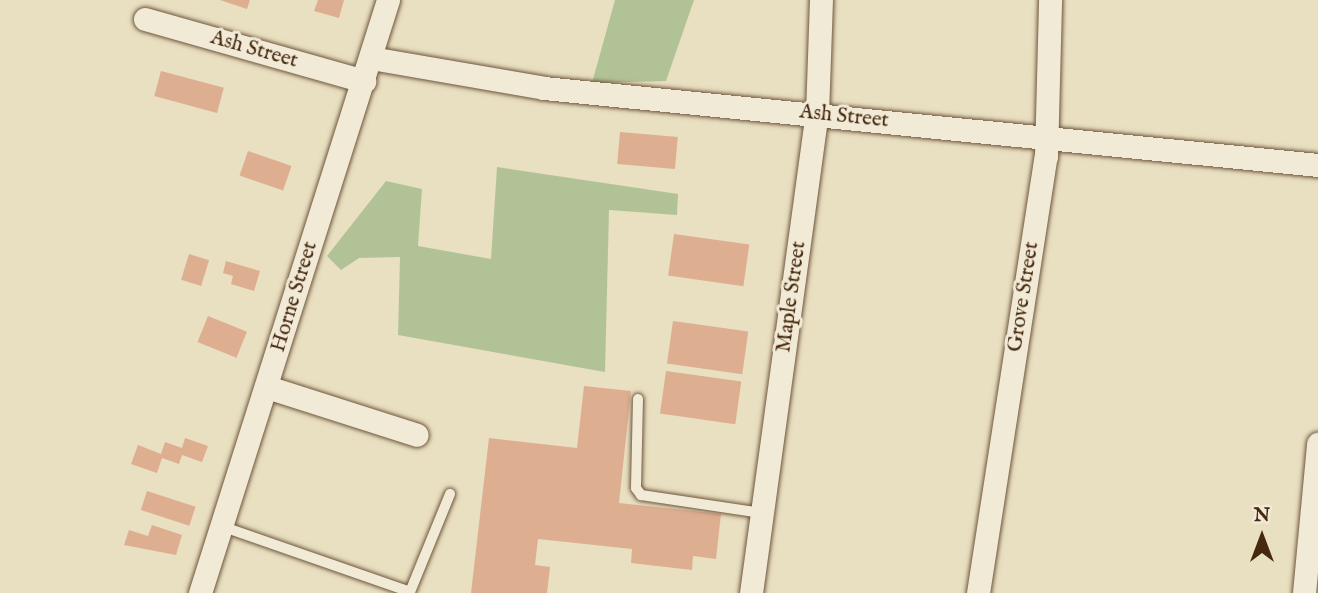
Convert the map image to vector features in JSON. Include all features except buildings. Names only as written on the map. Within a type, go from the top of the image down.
[{"type":"street","name":"Horne Street","points":[[200,593],[388,0]]},
{"type":"street","name":"Maple Street","points":[[751,593],[817,114],[821,0]]},
{"type":"street","name":"Grove Street","points":[[978,593],[1048,138],[1050,0]]},
{"type":"street","name":"Ash Street","points":[[145,19],[364,80]]},
{"type":"street","name":"Ash Street","points":[[371,58],[544,88],[1318,165]]},
{"type":"street","points":[[267,387],[417,435]]},
{"type":"street","points":[[1304,593],[1318,444]]},
{"type":"lane","points":[[638,399],[636,488],[641,495],[762,513]]},
{"type":"lane","points":[[221,526],[410,592],[450,494]]},
{"type":"green space","points":[[615,0],[694,0],[666,81],[592,83]]},
{"type":"green space","points":[[497,167],[678,194],[677,215],[609,210],[605,372],[398,335],[400,257],[359,258],[341,270],[327,256],[386,181],[422,189],[418,246],[491,259]]}]
